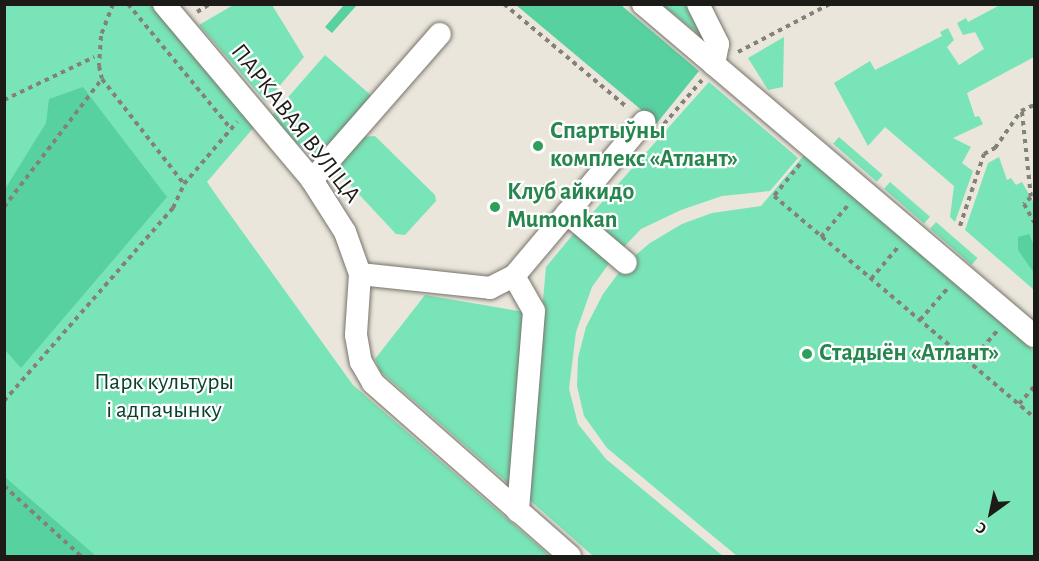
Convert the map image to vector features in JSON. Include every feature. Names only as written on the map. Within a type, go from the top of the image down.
[{"type":"street","name":"ПАРКАВАЯ ВУЛІЦА","points":[[164,4],[312,180],[345,232],[360,274],[356,335],[362,362],[374,383],[570,556]]},
{"type":"street","points":[[643,4],[709,72],[1035,336]]},
{"type":"street","points":[[698,4],[718,44],[709,72]]},
{"type":"street","points":[[312,180],[440,34]]},
{"type":"street","points":[[360,274],[490,288],[514,276],[567,213],[652,126]]},
{"type":"street","points":[[567,213],[626,263]]},
{"type":"street","points":[[514,276],[534,311],[518,511]]},
{"type":"path","points":[[128,4],[231,129]]},
{"type":"path","points":[[196,13],[210,4]]},
{"type":"path","points":[[504,4],[652,126],[709,72],[830,4]]},
{"type":"path","points":[[754,4],[760,4]]},
{"type":"path","points":[[110,5],[99,56],[102,79],[184,184]]},
{"type":"path","points":[[4,100],[94,57]]},
{"type":"path","points":[[4,207],[102,79]]},
{"type":"path","points":[[960,226],[984,154],[995,148],[1022,111],[1035,105]]},
{"type":"path","points":[[4,401],[173,208],[184,184],[250,106]]},
{"type":"path","points":[[1022,111],[1031,197],[1024,204],[1035,222]]},
{"type":"path","points":[[807,156],[774,196],[1035,417]]},
{"type":"path","points":[[543,185],[552,192]]},
{"type":"path","points":[[821,237],[855,197]]},
{"type":"path","points":[[871,279],[905,240]]},
{"type":"path","points":[[920,320],[954,281]]},
{"type":"path","points":[[970,362],[1003,324]]},
{"type":"path","points":[[1020,404],[1035,387]]},
{"type":"path","points":[[4,486],[81,556]]},
{"type":"green space","points":[[235,4],[272,5],[304,57],[266,102],[199,25]]},
{"type":"green space","name":"Парк культуры і адпачынку","points":[[4,5],[156,5],[255,126],[207,182],[221,202],[353,385],[550,556],[5,556]]},
{"type":"green space","points":[[344,5],[357,5],[332,33],[325,27]]},
{"type":"green space","points":[[516,5],[621,5],[699,71],[657,123]]},
{"type":"green space","points":[[662,5],[685,5],[702,37],[669,10]]},
{"type":"green space","points":[[1000,5],[1034,5],[1034,57],[967,93],[975,117],[979,116],[983,124],[953,138],[971,147],[962,163],[973,171],[955,222],[950,217],[954,186],[885,127],[868,146],[834,83],[870,61],[875,70],[942,36],[940,32],[948,28],[954,40],[947,47],[959,65],[984,49],[975,32],[963,35],[957,23],[966,18],[968,22]]},
{"type":"green space","points":[[784,37],[783,87],[768,90],[748,58]]},
{"type":"green space","points":[[325,55],[373,97],[320,158],[314,158],[269,119]]},
{"type":"green space","points":[[709,82],[798,158],[770,191],[722,196],[681,210],[641,229],[622,249],[587,219]]},
{"type":"green space","points":[[83,87],[167,197],[21,368],[5,350],[5,189],[46,123],[49,99]]},
{"type":"green space","points":[[375,136],[435,195],[436,201],[405,235],[396,234],[339,173],[338,162],[361,137]]},
{"type":"green space","points":[[839,137],[883,175],[877,182],[833,144]]},
{"type":"green space","name":"Стадыён «Атлант»","points":[[805,154],[1034,351],[1034,556],[737,556],[607,448],[584,416],[577,386],[578,358],[586,327],[603,294],[626,263],[650,243],[682,224],[712,213],[761,206]]},
{"type":"green space","points":[[999,157],[1007,180],[1011,178],[1016,185],[1022,182],[1034,203],[1034,290],[965,230],[988,163]]},
{"type":"green space","points":[[890,182],[930,217],[924,224],[884,189]]},
{"type":"green space","points":[[936,222],[978,258],[972,265],[930,229]]},
{"type":"green space","points":[[575,232],[610,262],[592,287],[576,332],[569,389],[578,424],[606,459],[723,556],[593,556],[525,496],[546,267]]},
{"type":"green space","points":[[1029,234],[1034,245],[1034,273],[1018,250],[1018,237]]},
{"type":"green space","points":[[425,295],[530,313],[510,485],[380,371],[375,359]]},
{"type":"green space","points":[[5,477],[96,556],[5,556]]},
{"type":"place","name":"Спартыўны комплекс «Атлант»","points":[[538,146]]},
{"type":"place","name":"Клуб айкидо Mumonkan","points":[[495,207]]},
{"type":"place","name":"Стадыён «Атлант»","points":[[807,354]]}]
